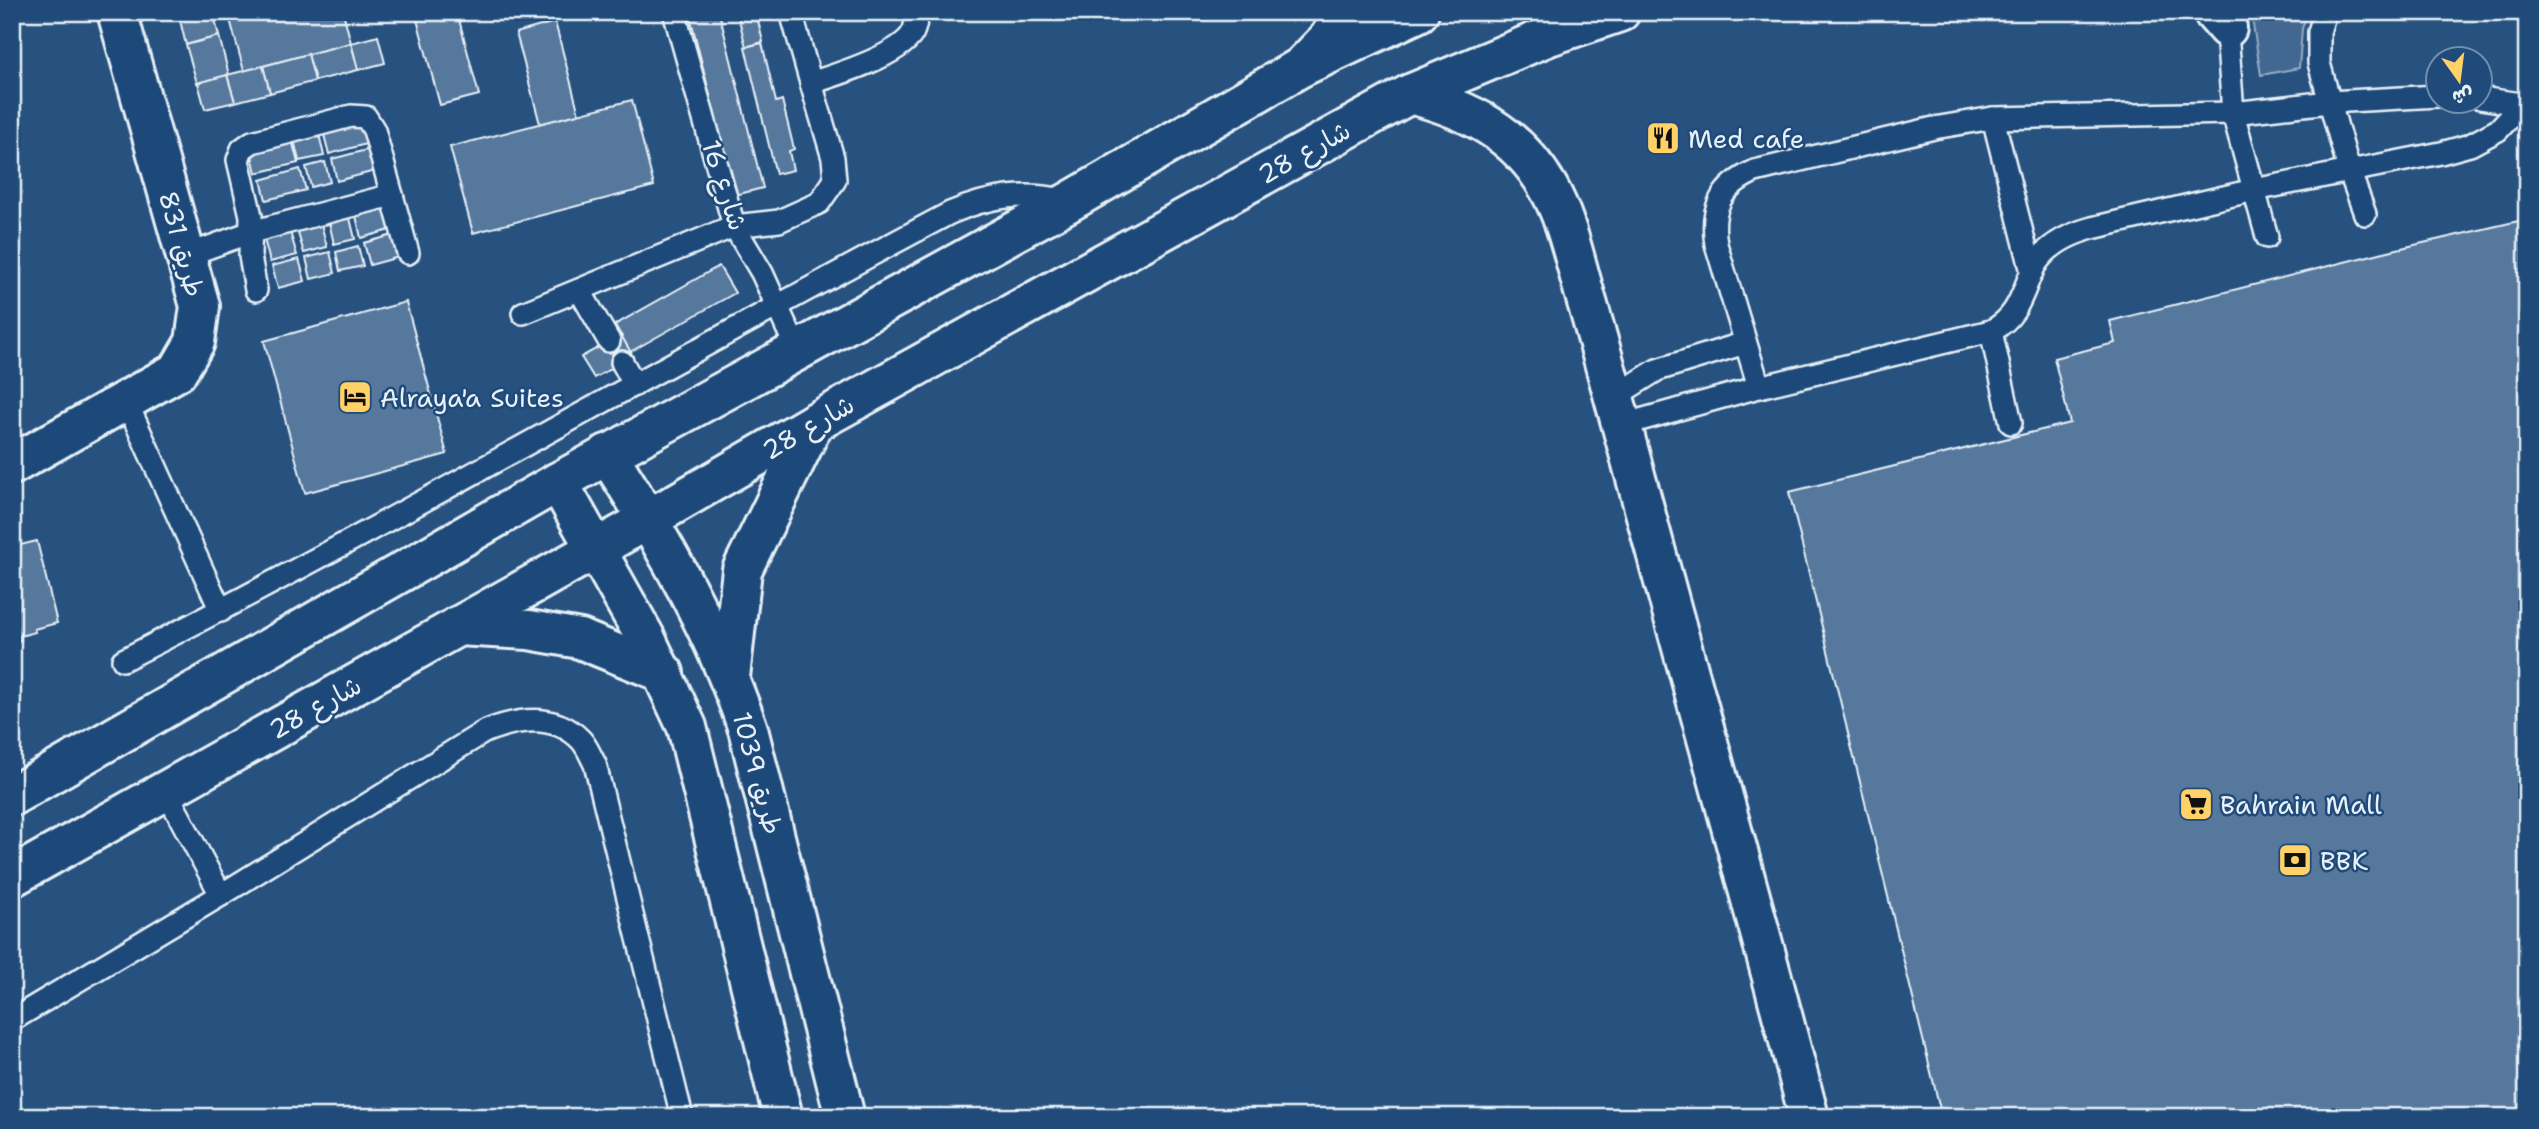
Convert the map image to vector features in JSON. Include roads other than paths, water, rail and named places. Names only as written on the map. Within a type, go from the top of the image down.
[{"type":"street","name":"طريق 831","points":[[12,465],[178,371],[195,342],[200,306],[117,12]]},
{"type":"street","points":[[1301,67],[1328,39],[1346,12]]},
{"type":"street","points":[[12,796],[607,454],[1069,202],[1301,67],[1419,12]]},
{"type":"street","name":"شارع 28","points":[[12,877],[649,519],[814,422],[1410,94],[1549,36],[1620,12]]},
{"type":"street","points":[[1410,94],[1443,103],[1474,116],[1502,134],[1527,158],[1547,186],[1562,216],[1618,411],[1803,1116]]},
{"type":"street","points":[[730,677],[743,570],[814,422]]},
{"type":"street","name":"طريق 1039","points":[[607,454],[649,519],[730,677],[748,729],[845,1117]]},
{"type":"street","points":[[558,482],[664,673],[687,727],[783,1117]]},
{"type":"street","points":[[458,626],[529,630],[580,639],[664,673]]},
{"type":"lane","name":"شارع 16","points":[[674,12],[734,226],[762,273],[797,351]]},
{"type":"lane","points":[[523,313],[734,226],[779,221],[819,203],[835,180],[833,158],[791,12]]},
{"type":"lane","points":[[811,83],[851,69],[897,48],[912,34],[917,12]]},
{"type":"lane","points":[[2325,12],[2319,32],[2319,63],[2349,170],[2365,214]]},
{"type":"lane","points":[[2222,18],[2233,113],[2267,237]]},
{"type":"lane","points":[[1759,387],[1713,226],[1716,207],[1725,192],[1738,179],[1755,171],[1934,128],[1993,118],[2233,113],[2329,102],[2424,97]]},
{"type":"lane","points":[[2494,101],[2524,106]]},
{"type":"lane","points":[[1618,411],[1759,387],[1991,331],[2015,311],[2032,272],[2047,251],[2067,236],[2254,190],[2470,145],[2498,130],[2524,106]]},
{"type":"lane","points":[[256,290],[250,256],[251,216],[238,160],[242,149],[252,142],[351,116],[366,117],[374,130],[408,253]]},
{"type":"lane","points":[[1993,118],[2032,272]]},
{"type":"lane","points":[[123,660],[221,611],[635,385],[777,304],[950,213],[972,203],[1020,194],[1069,202]]},
{"type":"lane","points":[[185,256],[251,232],[392,195]]},
{"type":"lane","points":[[580,291],[609,341]]},
{"type":"lane","points":[[1991,331],[2011,423]]},
{"type":"lane","points":[[1618,411],[1657,370],[1745,343]]},
{"type":"lane","points":[[622,362],[635,385]]},
{"type":"lane","points":[[126,401],[221,611]]},
{"type":"lane","points":[[12,1020],[221,895],[484,732],[508,722],[534,719],[561,725],[582,741],[595,764],[682,1117]]},
{"type":"lane","points":[[166,791],[221,895]]},
{"type":"place","name":"Med cafe","points":[[1663,138]]},
{"type":"place","name":"Alraya'a Suites","points":[[355,397]]},
{"type":"place","name":"Bahrain Mall","points":[[2196,804]]},
{"type":"place","name":"BBK","points":[[2295,860]]}]
